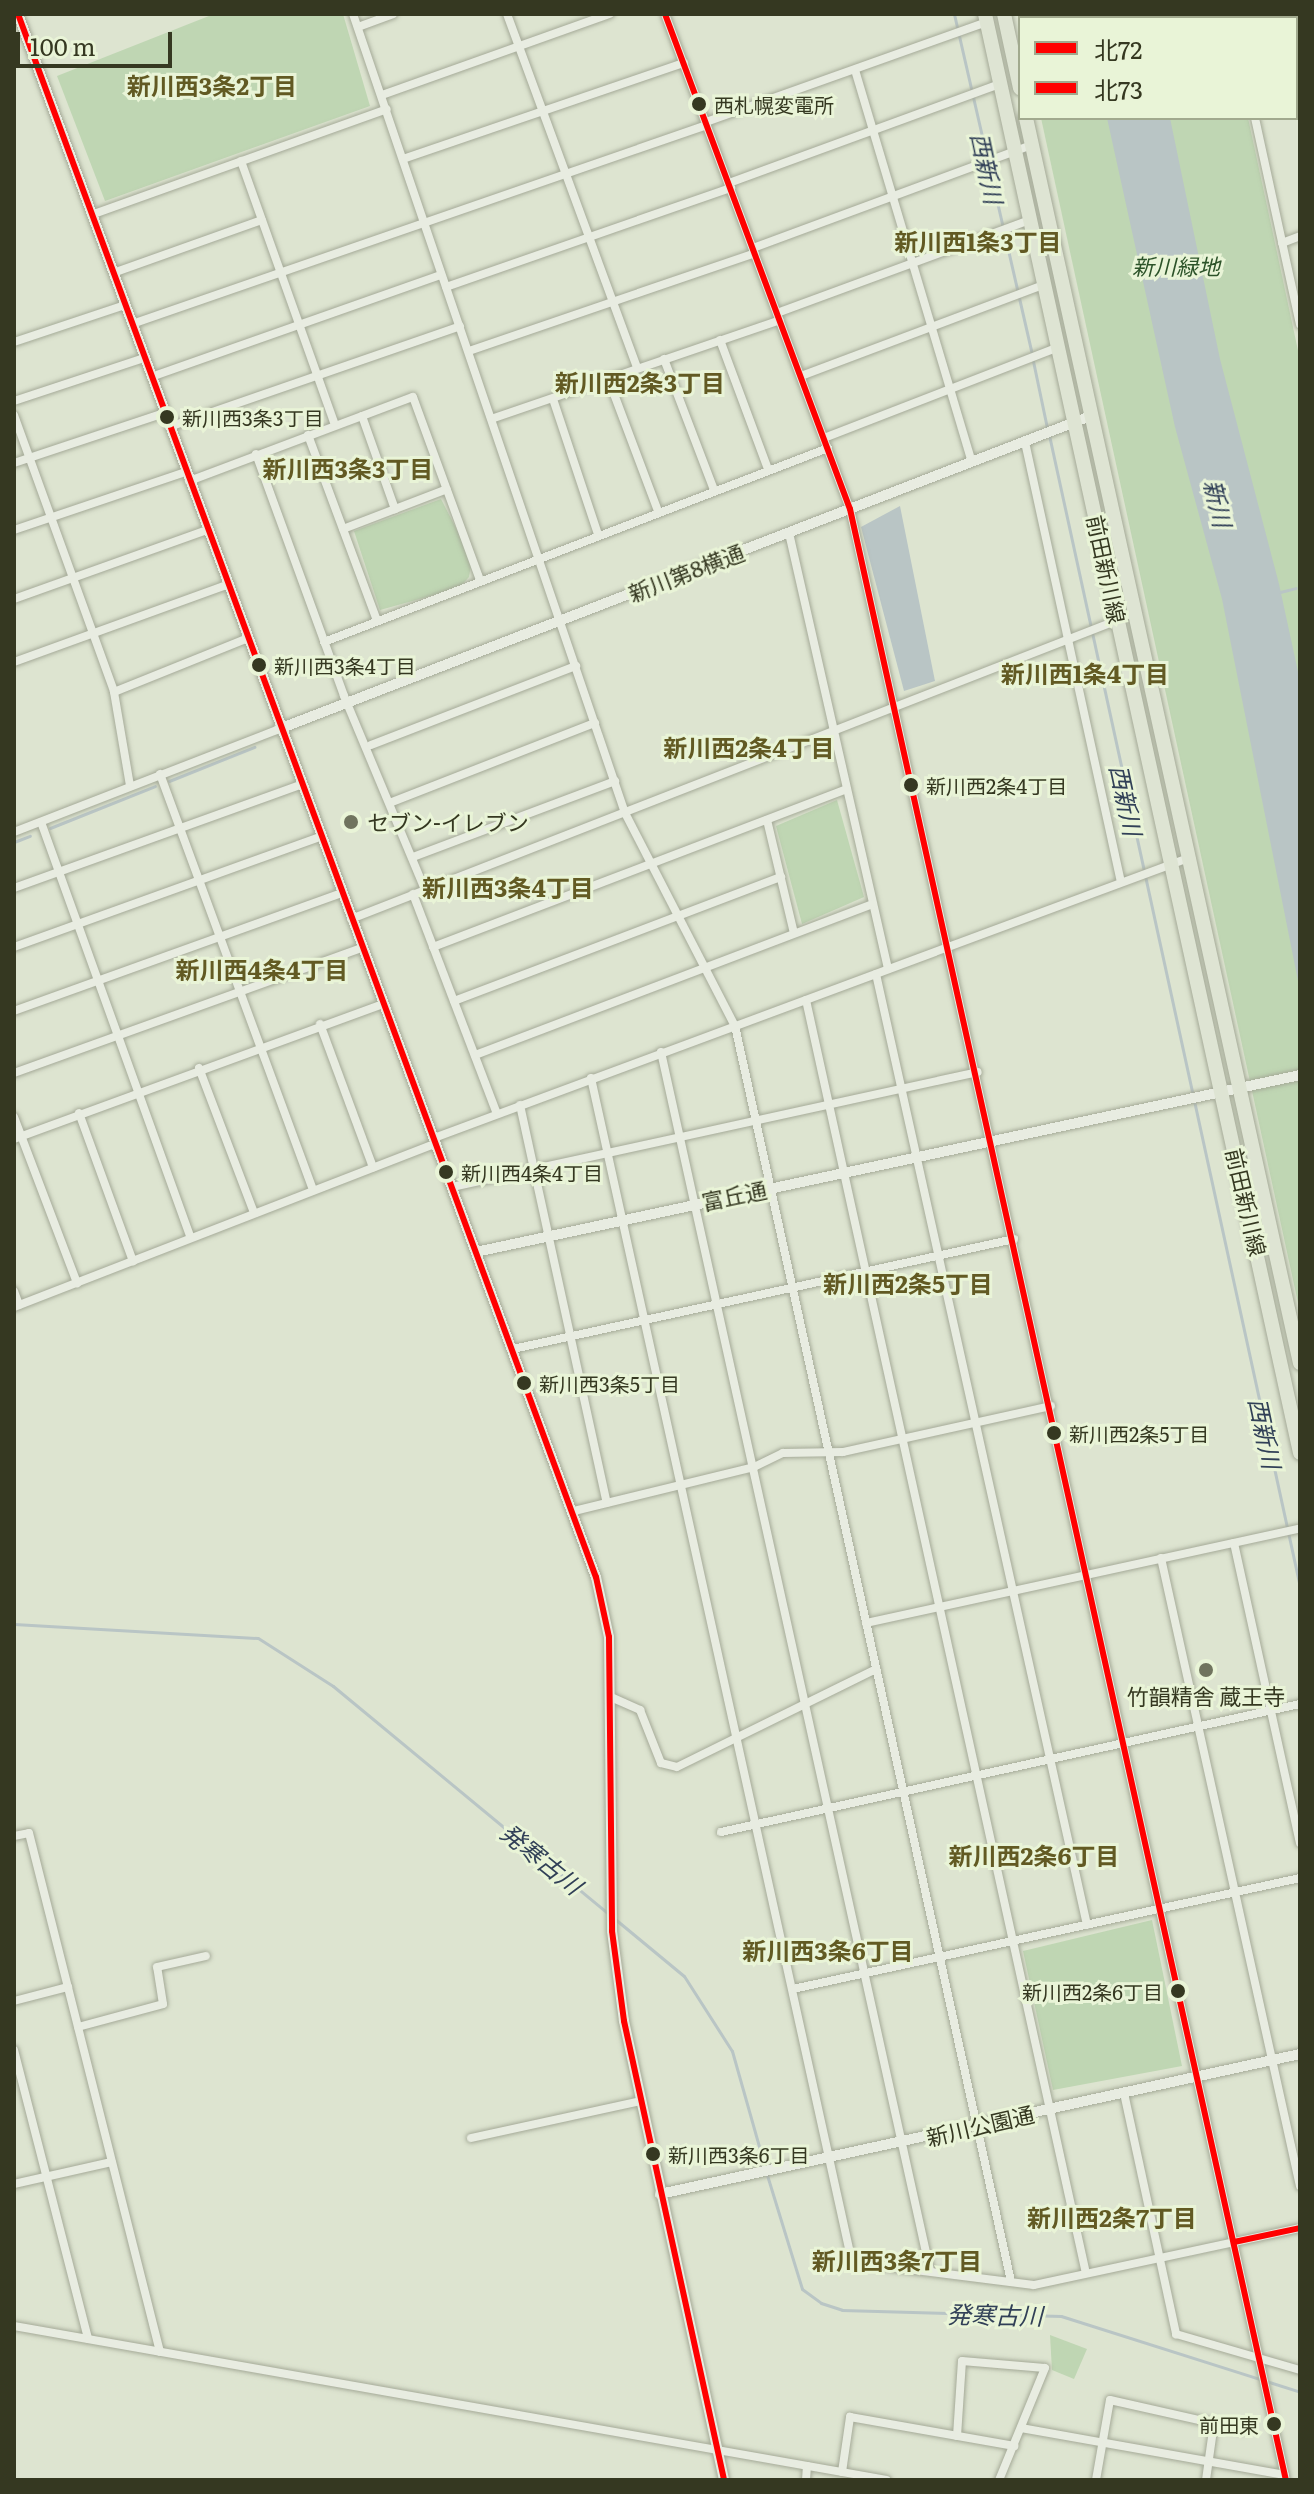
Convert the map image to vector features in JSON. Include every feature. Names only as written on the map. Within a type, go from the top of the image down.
[{"type":"main road","points":[[1004,14],[1018,79]]},
{"type":"main road","name":"前田新川線","points":[[986,18],[1300,1453]]},
{"type":"main road","name":"前田新川線","points":[[1026,120],[1300,1363]]},
{"type":"street","points":[[18,14],[279,729],[574,1511],[609,1637],[613,1698],[612,1931],[641,2101],[724,2480]]},
{"type":"street","points":[[353,14],[441,275],[494,418],[625,813],[735,1026],[1011,2281]]},
{"type":"street","points":[[358,27],[393,14]]},
{"type":"street","points":[[507,14],[637,368]]},
{"type":"street","points":[[382,95],[610,14]]},
{"type":"street","points":[[665,14],[850,509],[978,1072],[1285,2477],[1021,2428]]},
{"type":"street","points":[[132,324],[566,175],[947,37],[986,18]]},
{"type":"street","points":[[1298,35],[1300,51]]},
{"type":"street","points":[[403,159],[544,114],[684,63]]},
{"type":"street","points":[[855,70],[972,462]]},
{"type":"street","points":[[446,287],[589,239],[1000,84]]},
{"type":"street","points":[[91,215],[387,109]]},
{"type":"street","points":[[1255,120],[1282,243],[1296,284],[1300,324]]},
{"type":"street","points":[[469,351],[613,304],[1032,145]]},
{"type":"street","points":[[241,161],[335,425]]},
{"type":"street","points":[[113,273],[262,220]]},
{"type":"street","points":[[494,418],[720,340],[1030,220]]},
{"type":"street","points":[[1282,243],[1300,236]]},
{"type":"street","points":[[151,377],[441,275]]},
{"type":"street","points":[[801,376],[1043,285]]},
{"type":"street","points":[[14,342],[125,305]]},
{"type":"street","points":[[169,427],[460,326]]},
{"type":"street","points":[[720,340],[768,469]]},
{"type":"street","points":[[824,438],[1056,348]]},
{"type":"street","points":[[14,401],[144,358]]},
{"type":"street","points":[[664,359],[714,490]]},
{"type":"street","points":[[608,378],[658,511]]},
{"type":"street","points":[[14,530],[256,454],[413,397],[480,580]]},
{"type":"street","points":[[553,399],[598,534]]},
{"type":"street","points":[[14,463],[164,413]]},
{"type":"street","points":[[14,415],[114,692],[130,786]]},
{"type":"street","name":"新川第8横通","points":[[279,729],[1093,415]]},
{"type":"street","points":[[362,416],[395,509]]},
{"type":"street","points":[[308,435],[377,621]]},
{"type":"street","points":[[1025,442],[1125,881]]},
{"type":"street","points":[[324,642],[828,448]]},
{"type":"street","points":[[256,454],[324,642],[371,745],[425,890]]},
{"type":"street","points":[[343,529],[447,489]]},
{"type":"street","points":[[14,599],[207,530]]},
{"type":"street","points":[[789,533],[888,969]]},
{"type":"street","points":[[14,662],[227,585]]},
{"type":"street","points":[[351,919],[1118,620]]},
{"type":"street","points":[[114,692],[246,639]]},
{"type":"street","points":[[371,745],[576,666]]},
{"type":"street","points":[[392,802],[595,723]]},
{"type":"street","points":[[14,832],[279,729]]},
{"type":"street","points":[[160,774],[313,1190]]},
{"type":"street","points":[[413,857],[615,781]]},
{"type":"street","points":[[14,888],[300,785]]},
{"type":"street","points":[[433,947],[845,790]]},
{"type":"street","points":[[767,820],[794,933]]},
{"type":"street","points":[[41,822],[191,1238]]},
{"type":"street","points":[[14,947],[320,837]]},
{"type":"street","points":[[14,1291],[17,1306],[373,1167],[520,1105],[1188,858]]},
{"type":"street","points":[[454,1001],[781,877]]},
{"type":"street","points":[[14,1011],[341,893]]},
{"type":"street","points":[[413,894],[497,1114]]},
{"type":"street","points":[[475,1055],[872,904]]},
{"type":"street","points":[[14,1073],[362,948]]},
{"type":"street","points":[[876,974],[1087,1925]]},
{"type":"street","points":[[806,1000],[1086,2273]]},
{"type":"street","points":[[18,1137],[260,1045],[383,1004]]},
{"type":"street","points":[[320,1024],[373,1167]]},
{"type":"street","points":[[661,1052],[930,2270]]},
{"type":"street","points":[[199,1068],[254,1213]]},
{"type":"street","points":[[452,1187],[978,1072]]},
{"type":"street","points":[[1239,1088],[1300,1075]]},
{"type":"street","points":[[591,1078],[852,2262],[1034,2285],[1300,2228]]},
{"type":"street","name":"富丘通","points":[[476,1252],[992,1137],[1239,1088]]},
{"type":"street","points":[[520,1105],[573,1336],[607,1503]]},
{"type":"street","points":[[79,1113],[133,1261]]},
{"type":"street","points":[[14,1117],[18,1137],[77,1283]]},
{"type":"street","points":[[513,1349],[1014,1239]]},
{"type":"street","points":[[574,1511],[754,1467],[783,1453],[828,1453],[1051,1406]]},
{"type":"street","points":[[866,1623],[1298,1529]]},
{"type":"street","points":[[1234,1543],[1300,1843]]},
{"type":"street","points":[[1161,1558],[1300,2186]]},
{"type":"street","points":[[613,1698],[640,1710],[668,1768],[876,1669]]},
{"type":"street","points":[[721,1832],[1300,1704]]},
{"type":"street","points":[[14,1836],[29,1833],[160,2352]]},
{"type":"street","points":[[793,1989],[1300,1878]]},
{"type":"street","points":[[78,2027],[163,2004],[157,1967],[206,1956]]},
{"type":"street","points":[[14,2001],[68,1987]]},
{"type":"street","points":[[14,2050],[88,2339]]},
{"type":"street","name":"新川公園通","points":[[660,2194],[831,2160],[1300,2054]]},
{"type":"street","points":[[1124,2093],[1176,2334],[1300,2370]]},
{"type":"street","points":[[471,2138],[641,2101]]},
{"type":"street","points":[[14,2184],[112,2162]]},
{"type":"street","points":[[14,2326],[887,2480]]},
{"type":"street","points":[[957,2436],[962,2361],[1045,2368],[999,2480]]},
{"type":"street","points":[[1096,2480],[1110,2400],[1243,2430]]},
{"type":"street","points":[[842,2472],[850,2417],[1014,2446]]},
{"type":"street","points":[[1206,2480],[1214,2423]]},
{"type":"street","points":[[806,2480],[807,2466]]},
{"type":"green space","points":[[214,14],[343,14],[370,106],[105,201],[57,76]]},
{"type":"green space","name":"新川緑地","points":[[1041,120],[1248,120],[1300,360],[1300,1312]]},
{"type":"green space","points":[[441,499],[472,559],[469,577],[459,588],[380,610],[354,531]]},
{"type":"green space","points":[[837,800],[864,897],[802,924],[776,826]]},
{"type":"green space","points":[[1152,1920],[1182,2066],[1053,2090],[1023,1951]]},
{"type":"green space","points":[[1050,2335],[1087,2349],[1074,2379],[1052,2370]]},
{"type":"water","name":"新川","points":[[1107,120],[1170,120],[1220,359],[1279,584],[1300,681],[1300,991],[1222,599],[1175,427]]},
{"type":"water","points":[[900,506],[935,681],[904,691],[861,527]]},
{"type":"waterway","name":"西新川","points":[[954,14],[1032,354]]},
{"type":"waterway","name":"西新川","points":[[1033,361],[1047,428]]},
{"type":"waterway","name":"西新川","points":[[1049,435],[1300,1587]]},
{"type":"waterway","points":[[1280,592],[1296,588]]},
{"type":"waterway","points":[[169,781],[254,747]]},
{"type":"waterway","points":[[50,828],[155,786]]},
{"type":"waterway","points":[[14,842],[30,836]]},
{"type":"waterway","name":"発寒古川","points":[[14,1624],[258,1638],[333,1686],[609,1914]]},
{"type":"waterway","name":"発寒古川","points":[[615,1919],[684,1976],[732,2051],[765,2168]]},
{"type":"waterway","name":"発寒古川","points":[[767,2175],[802,2289],[821,2303],[842,2310],[1061,2316],[1300,2392]]},
{"type":"transit line","name":"北73","points":[[18,14],[596,1577],[609,1637],[612,1931],[624,2021],[724,2480]]},
{"type":"transit line","name":"北72","points":[[665,14],[850,509],[1286,2480]]},
{"type":"transit line","name":"北72","points":[[1234,2242],[1300,2228]]},
{"type":"place","name":"西札幌変電所","points":[[699,104]]},
{"type":"place","name":"新川西3条3丁目","points":[[167,417]]},
{"type":"place","name":"新川西3条4丁目","points":[[259,665]]},
{"type":"place","name":"新川西2条4丁目","points":[[911,785]]},
{"type":"place","name":"セブン-イレブン","points":[[351,822]]},
{"type":"place","name":"新川西4条4丁目","points":[[446,1172]]},
{"type":"place","name":"新川西3条5丁目","points":[[524,1383]]},
{"type":"place","name":"新川西2条5丁目","points":[[1054,1433]]},
{"type":"place","name":"竹韻精舎 蔵王寺","points":[[1206,1670]]},
{"type":"place","name":"新川西2条6丁目","points":[[1178,1991]]},
{"type":"place","name":"新川西3条6丁目","points":[[653,2154]]},
{"type":"place","name":"前田東","points":[[1274,2424]]},
{"type":"district","name":"新川西3条2丁目","points":[[212,85]]},
{"type":"district","name":"新川西1条3丁目","points":[[978,241]]},
{"type":"district","name":"新川西2条3丁目","points":[[640,382]]},
{"type":"district","name":"新川西3条3丁目","points":[[348,468]]},
{"type":"district","name":"新川西1条4丁目","points":[[1085,673]]},
{"type":"district","name":"新川西2条4丁目","points":[[749,747]]},
{"type":"district","name":"新川西3条4丁目","points":[[508,887]]},
{"type":"district","name":"新川西4条4丁目","points":[[262,969]]},
{"type":"district","name":"新川西2条5丁目","points":[[908,1283]]},
{"type":"district","name":"新川西2条6丁目","points":[[1034,1855]]},
{"type":"district","name":"新川西3条6丁目","points":[[828,1950]]},
{"type":"district","name":"新川西2条7丁目","points":[[1112,2217]]},
{"type":"district","name":"新川西3条7丁目","points":[[897,2260]]}]
